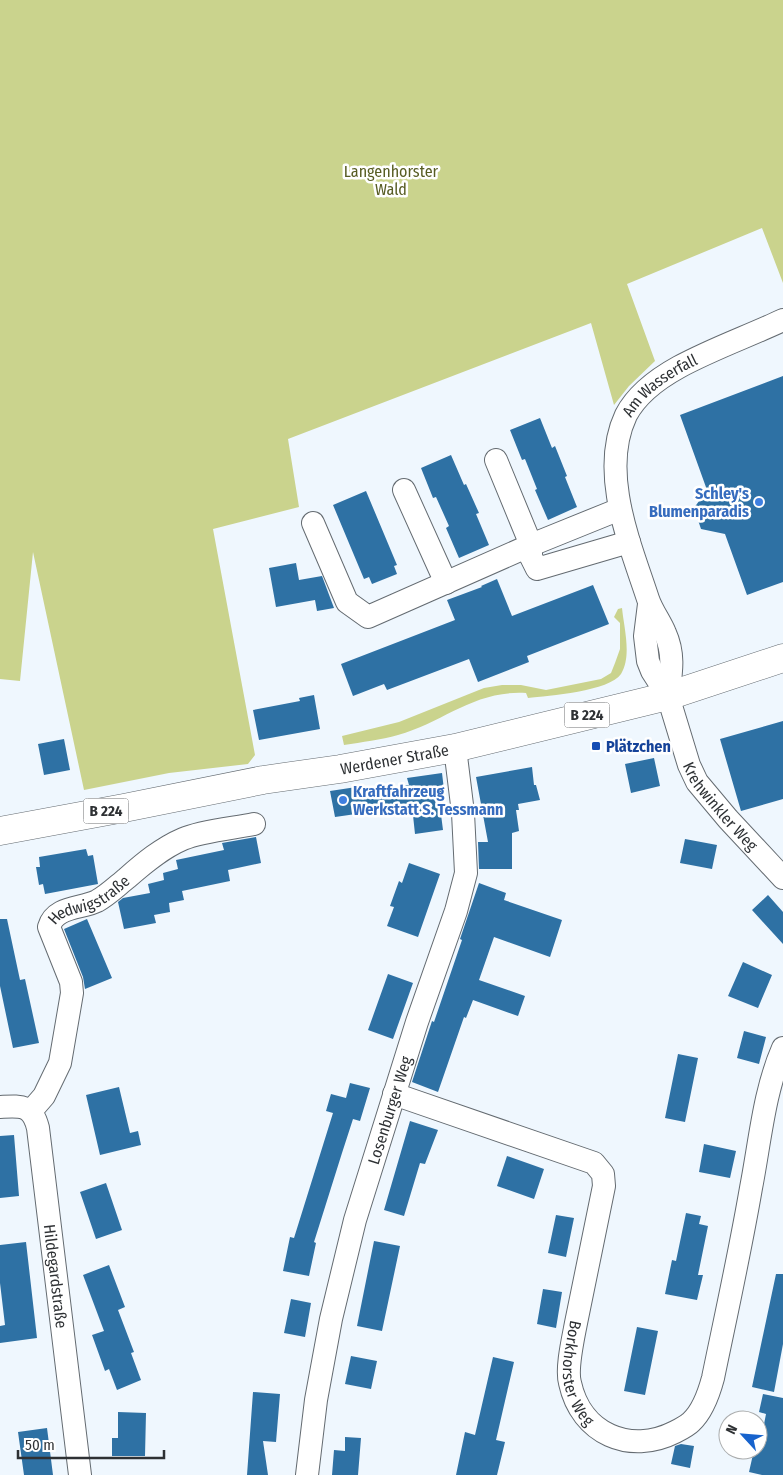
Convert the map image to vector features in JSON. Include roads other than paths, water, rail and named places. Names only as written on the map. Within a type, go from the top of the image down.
[{"type":"main road","name":"Werdener Straße","points":[[0,830],[124,808],[263,780],[455,748],[668,696],[783,658]]},
{"type":"street","name":"Am Wasserfall","points":[[668,696],[673,665],[672,655],[665,633],[649,604],[620,509],[616,474],[618,437],[627,414],[640,396],[658,380],[679,367],[783,320]]},
{"type":"street","points":[[496,460],[531,545],[532,557],[537,569],[629,542]]},
{"type":"street","points":[[404,490],[446,583]]},
{"type":"street","points":[[313,523],[347,602],[368,617],[531,545],[620,509]]},
{"type":"street","name":"Krehwinkler Weg","points":[[668,696],[689,765],[697,782],[783,878]]},
{"type":"street","name":"Losenburger Weg","points":[[307,1475],[316,1400],[330,1319],[354,1220],[417,1022],[456,911],[466,873],[463,813],[455,748]]},
{"type":"street","name":"Hedwigstraße","points":[[31,1110],[44,1096],[60,1063],[71,1002],[71,982],[49,927],[53,918],[63,911],[92,904],[102,898],[149,859],[180,840],[254,824]]},
{"type":"street","name":"Borkhorster Weg","points":[[394,1094],[594,1163],[603,1174],[604,1186],[572,1348],[569,1381],[574,1398],[583,1414],[599,1430],[621,1441],[647,1441],[666,1437],[692,1422],[708,1396],[744,1225],[774,1068],[783,1048]]},
{"type":"street","points":[[0,1107],[16,1106],[31,1110]]},
{"type":"street","name":"Hildegardstraße","points":[[31,1110],[35,1117],[40,1140],[80,1475]]},
{"type":"place","name":"Schley's Blumenparadis","points":[[759,502]]},
{"type":"place","name":"Plätzchen","points":[[596,746]]},
{"type":"place","name":"Kraftfahrzeug Werkstatt S. Tessmann","points":[[343,800]]},
{"type":"park label","name":"Langenhorster Wald","points":[[391,180]]}]
